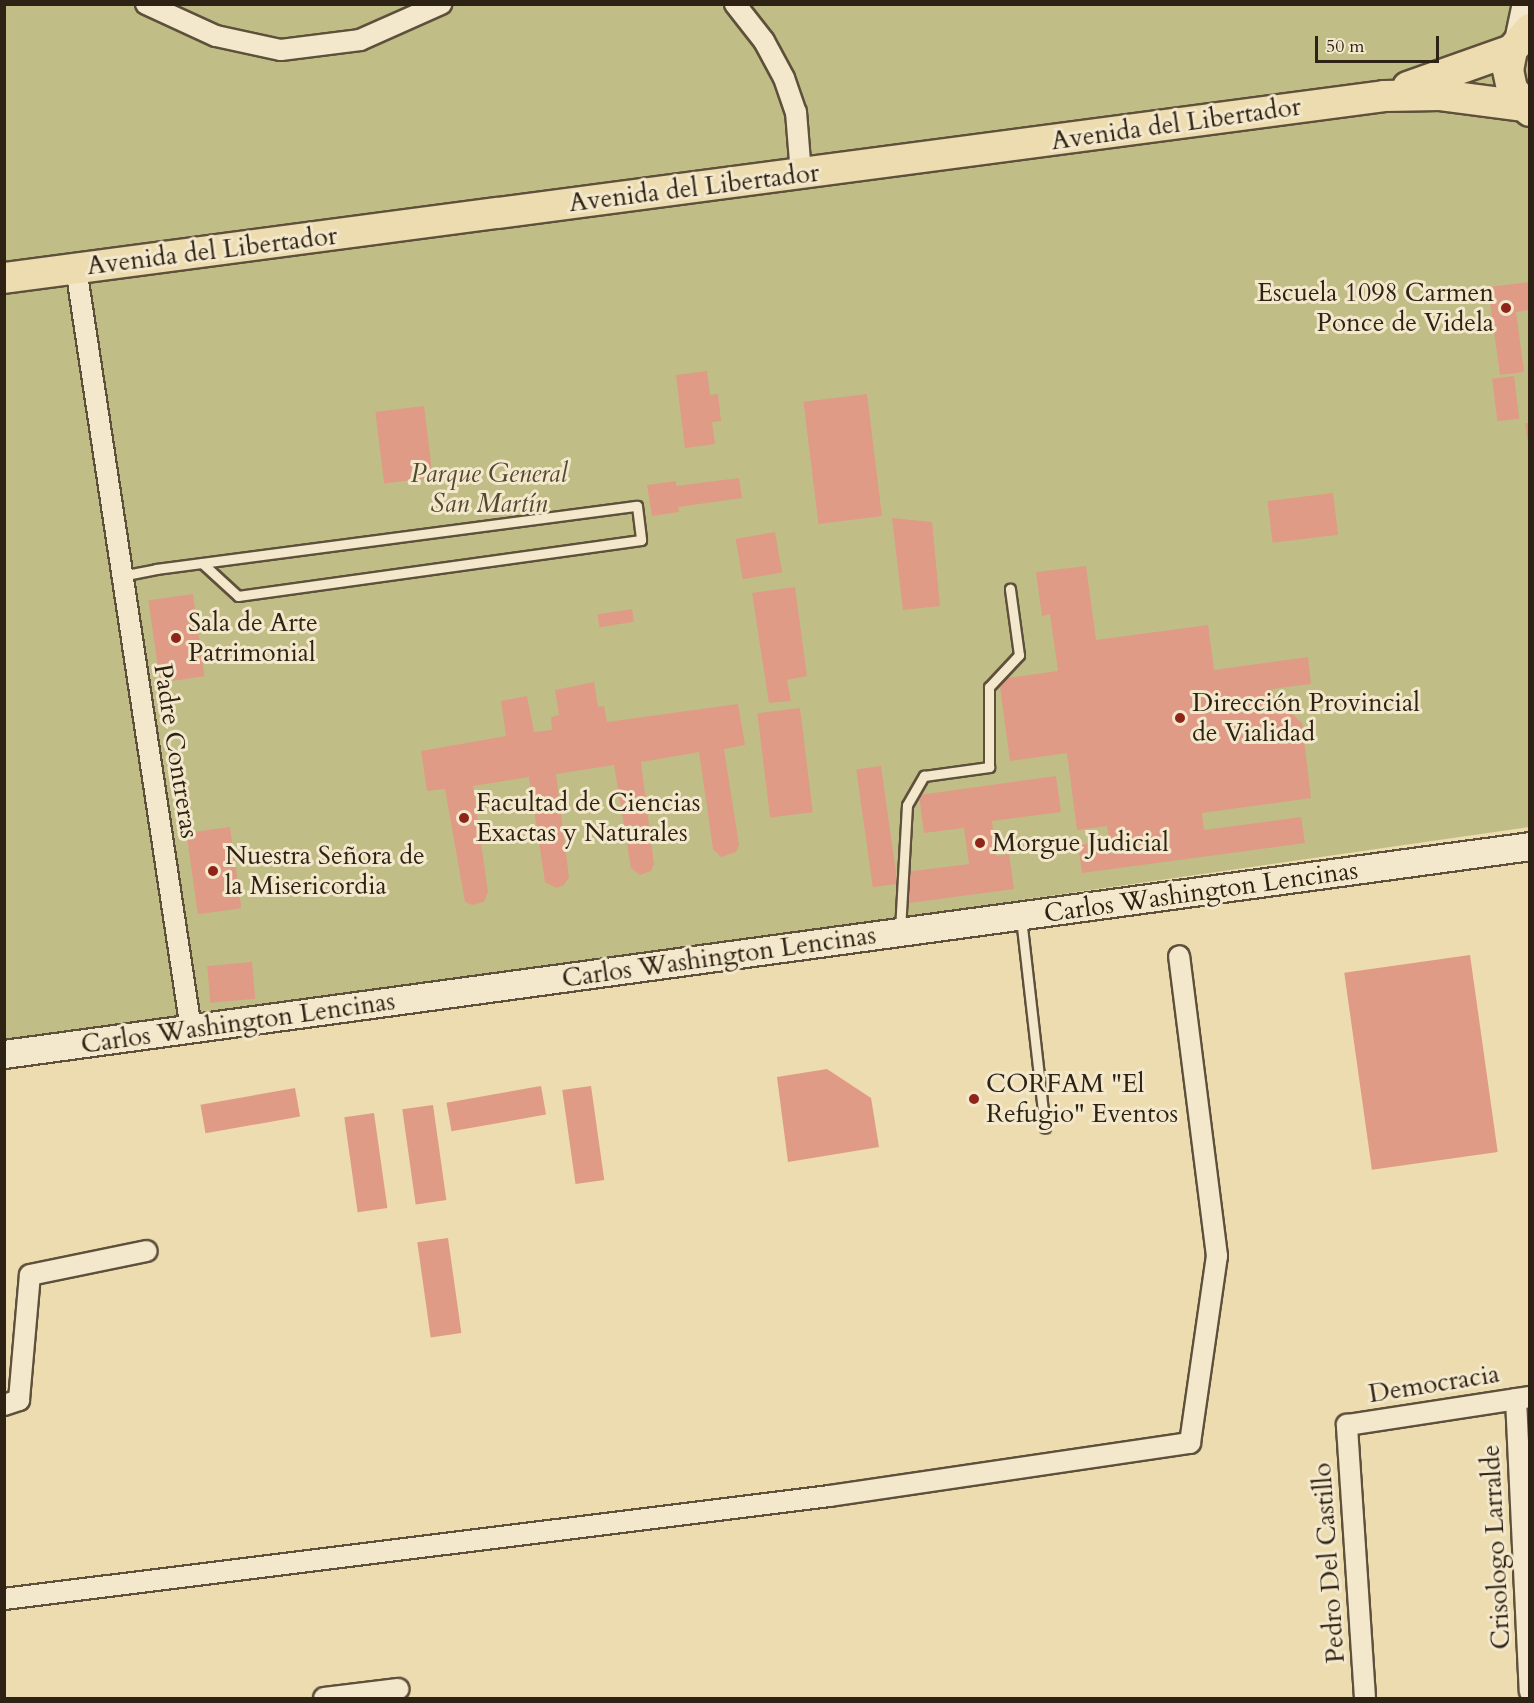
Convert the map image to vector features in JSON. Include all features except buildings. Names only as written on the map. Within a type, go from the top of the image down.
[{"type":"main road","name":"Avenida del Libertador","points":[[1384,96],[1520,40]]},
{"type":"main road","points":[[1520,40],[1508,70],[1512,89],[1526,109]]},
{"type":"main road","name":"Avenida del Libertador","points":[[4,278],[1384,96],[1440,95],[1526,109]]},
{"type":"main road","name":"Carlos Washington Lencinas","points":[[1434,860],[1530,837]]},
{"type":"main road","name":"Carlos Washington Lencinas","points":[[4,1054],[1530,846]]},
{"type":"street","points":[[146,4],[216,36],[281,50],[360,40],[441,4]]},
{"type":"street","points":[[735,4],[764,41],[784,78],[796,112],[801,174]]},
{"type":"street","points":[[1520,40],[1525,4]]},
{"type":"street","name":"Padre Contreras","points":[[76,268],[191,1029]]},
{"type":"street","points":[[4,1599],[830,1496],[1191,1443],[1217,1256],[1179,956]]},
{"type":"street","points":[[4,1405],[19,1400],[30,1275],[147,1251]]},
{"type":"street","name":"Democracia","points":[[1347,1425],[1523,1398]]},
{"type":"street","name":"Crisologo Larralde","points":[[1523,1398],[1530,1692]]},
{"type":"street","name":"Pedro Del Castillo","points":[[1347,1425],[1365,1698]]},
{"type":"street","points":[[324,1698],[398,1689]]},
{"type":"lane","points":[[121,576],[202,563],[637,506],[641,540],[238,596],[202,563]]},
{"type":"lane","points":[[900,933],[907,805],[924,776],[989,767],[989,687],[1019,655],[1010,589]]},
{"type":"lane","points":[[1021,916],[1045,1128]]},
{"type":"green space","name":"Parque General San Martín","points":[[4,5],[1529,5],[1529,827],[5,1046]]},
{"type":"place","name":"Escuela 1098 Carmen Ponce de Videla","points":[[1506,308]]},
{"type":"place","name":"Sala de Arte Patrimonial","points":[[176,638]]},
{"type":"place","name":"Dirección Provincial de Vialidad","points":[[1180,718]]},
{"type":"place","name":"Facultad de Ciencias Exactas y Naturales","points":[[464,818]]},
{"type":"place","name":"Morgue Judicial","points":[[980,843]]},
{"type":"place","name":"Nuestra Señora de la Misericordia","points":[[213,871]]},
{"type":"place","name":"CORFAM \"El Refugio\" Eventos","points":[[974,1099]]}]
